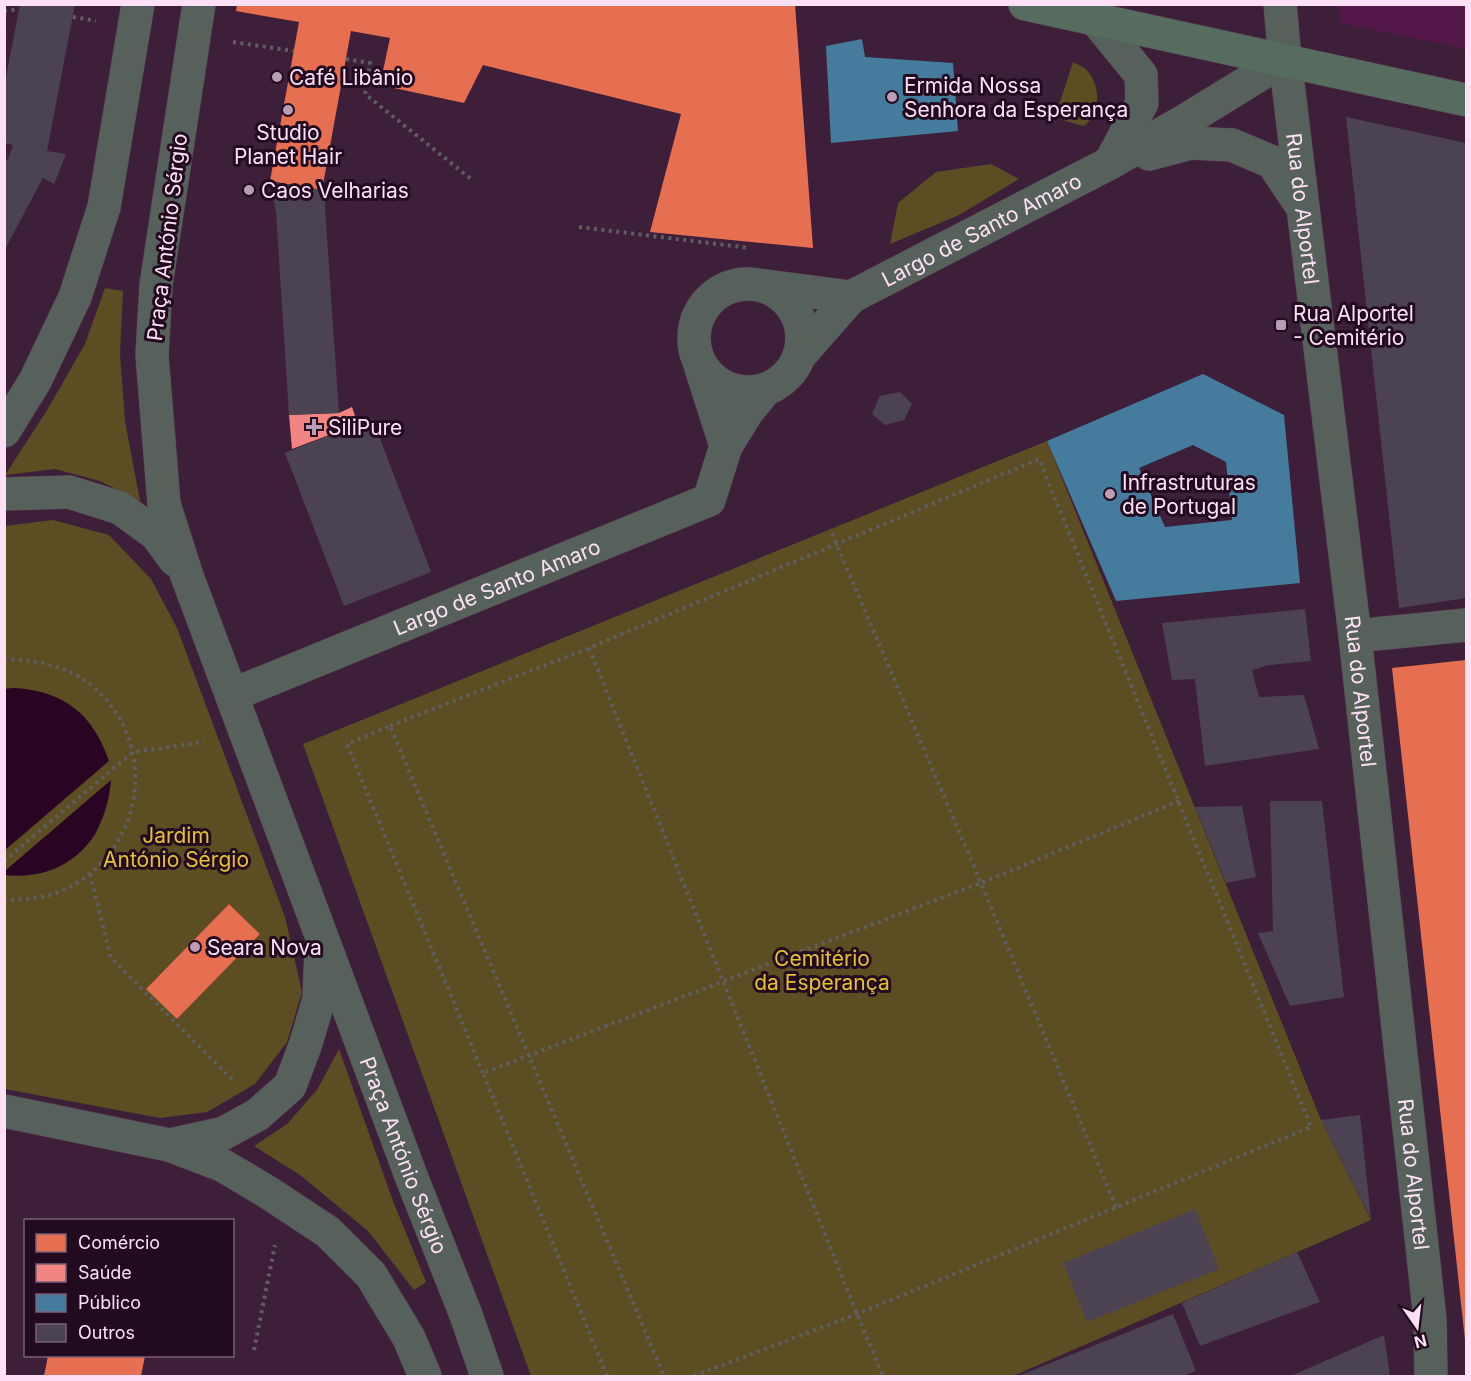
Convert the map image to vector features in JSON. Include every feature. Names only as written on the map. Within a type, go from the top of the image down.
[{"type":"main road","points":[[1026,5],[1467,100]]},
{"type":"street","points":[[4,431],[35,381],[75,297],[104,207],[138,4]]},
{"type":"street","name":"Rua do Alportel","points":[[1280,4],[1355,636],[1430,1319],[1431,1377]]},
{"type":"street","name":"Praça António Sérgio","points":[[197,20],[156,285],[152,355],[164,504],[187,576],[413,1181],[466,1315],[487,1377]]},
{"type":"street","points":[[1096,20],[1141,75],[1142,103],[1110,164]]},
{"type":"street","points":[[1110,164],[1285,59]]},
{"type":"street","points":[[1110,164],[1191,143],[1232,145],[1272,162],[1303,208]]},
{"type":"street","name":"Largo de Santo Amaro","points":[[851,297],[1110,164]]},
{"type":"street","points":[[752,284],[851,297]]},
{"type":"street","points":[[699,360],[716,383],[740,392],[765,390],[782,381],[795,367],[800,355],[803,332],[795,309],[780,294],[763,285],[752,284],[723,290],[704,307],[695,328],[695,347],[699,360],[726,447]]},
{"type":"street","points":[[800,355],[851,297]]},
{"type":"street","name":"Largo de Santo Amaro","points":[[232,695],[709,500],[726,447],[747,412],[765,390]]},
{"type":"street","name":"Praça António Sérgio","points":[[4,494],[69,492],[120,508],[156,534],[187,576]]},
{"type":"street","points":[[1355,636],[1467,625]]},
{"type":"street","name":"Praça António Sérgio","points":[[169,1145],[224,1133],[263,1110],[290,1086],[319,999],[322,935]]},
{"type":"street","name":"Praça António Sérgio","points":[[4,1111],[169,1145],[222,1165],[284,1203],[327,1232],[371,1275],[409,1338],[425,1377]]},
{"type":"path","points":[[4,11],[19,9]]},
{"type":"path","points":[[197,20],[294,51]]},
{"type":"path","points":[[346,60],[370,63],[365,94],[471,179]]},
{"type":"path","points":[[579,227],[758,249]]},
{"type":"path","points":[[608,1377],[347,744],[588,648],[1039,459],[1311,1127],[858,1314],[694,1377]]},
{"type":"path","points":[[830,529],[1116,1207]]},
{"type":"path","points":[[588,648],[882,1377]]},
{"type":"path","points":[[4,659],[33,660],[63,669],[90,685],[112,707],[127,734],[133,752],[135,795],[127,824],[112,852],[90,874],[63,891],[32,899],[4,900]]},
{"type":"path","points":[[390,726],[664,1377]]},
{"type":"path","points":[[4,861],[133,752],[208,741]]},
{"type":"path","points":[[483,1073],[981,883],[1179,801]]},
{"type":"path","points":[[90,874],[111,957],[263,1110]]},
{"type":"path","points":[[254,1350],[284,1203]]},
{"type":"shaded area","points":[[1338,5],[1466,5],[1466,49],[1341,23]]},
{"type":"shaded area","points":[[14,688],[48,694],[74,708],[94,730],[109,761],[5,850],[5,689]]},
{"type":"shaded area","points":[[111,780],[108,802],[101,821],[92,838],[80,853],[65,864],[47,871],[27,875],[5,875],[5,871]]},
{"type":"green space","points":[[1073,62],[1088,71],[1096,86],[1096,108],[1084,126],[1065,121],[1058,108]]},
{"type":"green space","points":[[991,164],[1019,179],[959,215],[890,244],[898,203],[936,172]]},
{"type":"green space","points":[[105,288],[123,291],[120,354],[125,421],[140,501],[100,481],[55,469],[5,475],[46,412],[85,344]]},
{"type":"green space","name":"Cemitério da Esperança","points":[[1047,441],[1321,1120],[1371,1220],[1013,1376],[531,1376],[303,744]]},
{"type":"green space","name":"Jardim António Sérgio","points":[[53,520],[109,535],[151,579],[177,628],[285,917],[302,992],[287,1042],[255,1084],[207,1112],[160,1118],[5,1089],[5,875],[44,872],[79,853],[92,840],[97,831],[111,781],[5,871],[5,850],[108,761],[14,688],[5,689],[5,526]],"holes":[[[229,904],[260,934],[177,1019],[147,988]]]},
{"type":"green space","points":[[339,1049],[393,1201],[426,1282],[414,1290],[368,1231],[300,1175],[254,1146],[287,1124],[317,1090]]},
{"type":"building: Comércio","points":[[237,4],[795,4],[813,248],[650,232],[681,114],[483,65],[464,103],[380,85],[390,38],[351,31],[322,190],[270,181],[299,22],[236,11]]},
{"type":"building: Comércio","points":[[1466,660],[1466,1340],[1465,1340],[1392,668]]},
{"type":"building: Comércio","points":[[229,904],[260,934],[177,1019],[146,989]]},
{"type":"building: Comércio","points":[[48,1357],[145,1357],[141,1376],[44,1376]]},
{"type":"building: Saúde","points":[[352,407],[358,424],[292,449],[289,415],[339,413]]},
{"type":"building: Público","name":"Ermida Nossa Senhora da Esperança","points":[[862,39],[865,57],[953,63],[958,131],[831,143],[826,46]]},
{"type":"building: Público","name":"Infrastruturas de Portugal","points":[[1203,374],[1284,415],[1300,583],[1116,601],[1047,441]],"holes":[[[1193,445],[1226,462],[1232,520],[1165,527],[1139,468]]]},
{"type":"building: Outros","points":[[20,4],[75,4],[47,151],[66,154],[54,184],[43,178],[4,251],[4,158],[8,160],[13,145],[4,143],[4,88]]},
{"type":"building: Outros","points":[[1346,117],[1466,143],[1466,598],[1399,608]]},
{"type":"building: Outros","points":[[270,181],[326,191],[325,208],[339,413],[289,415],[276,212]]},
{"type":"building: Outros","points":[[900,392],[912,404],[904,420],[885,425],[872,414],[880,396]]},
{"type":"building: Outros","points":[[372,418],[431,572],[344,606],[285,453]]},
{"type":"building: Outros","points":[[1305,609],[1311,661],[1269,665],[1252,670],[1259,697],[1304,695],[1319,749],[1205,766],[1195,679],[1172,680],[1162,623]]},
{"type":"building: Outros","points":[[1270,801],[1322,801],[1344,997],[1290,1006],[1258,933],[1273,931]]},
{"type":"building: Outros","points":[[1242,806],[1256,877],[1226,883],[1195,807]]},
{"type":"building: Outros","points":[[1360,1115],[1371,1219],[1321,1120]]},
{"type":"building: Outros","points":[[1195,1209],[1219,1269],[1087,1322],[1063,1263]]},
{"type":"building: Outros","points":[[1297,1252],[1320,1302],[1200,1346],[1182,1303]]},
{"type":"building: Outros","points":[[1173,1314],[1196,1371],[1183,1376],[1018,1376]]},
{"type":"building: Outros","points":[[1384,1335],[1390,1376],[1291,1376]]},
{"type":"place","name":"Café Libânio","points":[[277,77]]},
{"type":"place","name":"Ermida Nossa Senhora da Esperança","points":[[892,97]]},
{"type":"place","name":"Studio Planet Hair","points":[[288,110]]},
{"type":"place","name":"Caos Velharias","points":[[249,190]]},
{"type":"place","name":"Rua Alportel - Cemitério","points":[[1281,325]]},
{"type":"place","name":"SiliPure","points":[[314,427]]},
{"type":"place","name":"Infrastruturas de Portugal","points":[[1110,494]]},
{"type":"place","name":"Seara Nova","points":[[195,947]]}]
